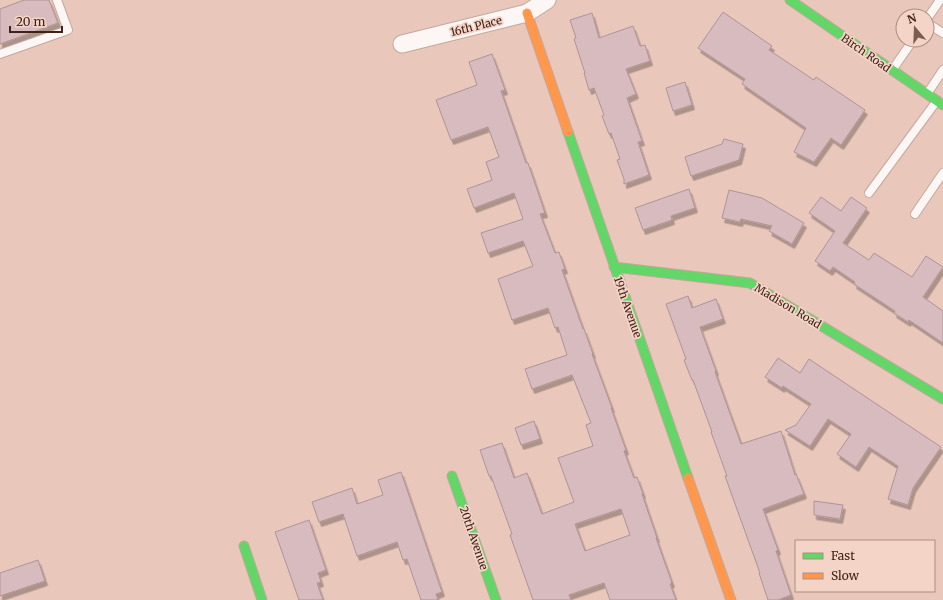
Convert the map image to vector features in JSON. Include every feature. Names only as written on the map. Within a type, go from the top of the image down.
[{"type":"street","name":"16th Place","points":[[402,44],[527,13],[547,0]]},
{"type":"street","name":"Birch Road","points":[[790,0],[940,103]]},
{"type":"street","name":"19th Avenue","points":[[527,13],[614,267],[731,600]]},
{"type":"street","name":"Madison Road","points":[[614,267],[750,283],[943,399]]},
{"type":"street","name":"20th Avenue","points":[[452,476],[496,600]]},
{"type":"street","points":[[244,546],[262,600]]},
{"type":"lane","points":[[0,54],[68,30],[57,0]]},
{"type":"lane","points":[[892,70],[907,48]]},
{"type":"lane","points":[[927,94],[943,70]]},
{"type":"lane","points":[[869,193],[940,103]]},
{"type":"lane","points":[[915,214],[943,174]]},
{"type":"building","points":[[24,0],[49,0],[58,23],[0,44],[0,9]]},
{"type":"building","points":[[723,12],[772,46],[769,50],[814,80],[816,77],[865,110],[841,145],[831,138],[814,162],[794,152],[806,128],[742,84],[745,79],[698,48]]},
{"type":"building","points":[[592,13],[599,38],[633,26],[640,46],[645,45],[650,61],[626,69],[636,94],[627,98],[642,141],[638,142],[649,175],[624,184],[624,179],[617,160],[620,159],[611,133],[609,134],[602,116],[604,115],[594,88],[589,90],[570,20]]},
{"type":"building","points":[[492,54],[505,90],[501,91],[545,213],[540,214],[555,253],[559,252],[565,269],[562,270],[612,408],[626,450],[624,451],[634,478],[637,477],[643,494],[656,538],[672,583],[670,584],[676,600],[610,600],[604,583],[569,595],[571,600],[533,600],[510,535],[512,534],[480,450],[502,443],[514,478],[527,473],[542,514],[574,502],[558,458],[593,446],[586,425],[591,423],[572,375],[532,389],[525,369],[567,355],[558,327],[555,328],[548,308],[512,320],[498,279],[533,266],[523,241],[488,253],[481,233],[523,219],[514,193],[474,208],[467,189],[492,180],[486,162],[499,157],[488,127],[451,140],[436,100],[477,85],[469,62]],"holes":[[[621,509],[630,535],[585,551],[575,524]]]},
{"type":"building","points":[[685,82],[692,105],[673,111],[666,88]]},
{"type":"building","points":[[724,139],[743,144],[739,160],[691,176],[685,157],[722,144]]},
{"type":"building","points":[[689,189],[695,208],[671,216],[672,220],[643,230],[635,208]]},
{"type":"building","points":[[729,190],[762,198],[804,223],[792,244],[769,231],[772,226],[741,219],[740,222],[722,218]]},
{"type":"building","points":[[821,197],[841,211],[851,197],[867,208],[843,243],[869,260],[874,253],[912,277],[926,256],[943,267],[923,297],[943,311],[943,343],[909,320],[908,322],[894,313],[895,311],[854,284],[855,282],[833,267],[830,271],[815,261],[835,231],[809,213]]},
{"type":"building","points":[[688,296],[692,308],[716,299],[723,319],[700,327],[741,444],[781,431],[795,475],[796,474],[804,494],[763,509],[778,550],[776,551],[791,595],[778,600],[768,600],[760,573],[725,476],[727,476],[712,432],[684,360],[686,359],[666,304]]},
{"type":"building","points":[[778,358],[800,373],[809,359],[941,447],[913,488],[908,505],[888,499],[898,466],[869,447],[856,467],[837,454],[851,434],[828,419],[810,446],[785,430],[796,425],[811,404],[783,386],[782,388],[765,377]]},
{"type":"building","points":[[534,421],[540,439],[521,445],[515,428]]},
{"type":"building","points":[[401,472],[442,592],[436,594],[438,600],[421,600],[407,559],[403,560],[397,542],[357,556],[343,514],[319,522],[312,502],[352,488],[357,504],[383,495],[378,480]]},
{"type":"building","points":[[814,501],[843,505],[840,519],[814,515]]},
{"type":"building","points":[[309,520],[326,570],[318,573],[321,582],[317,583],[323,600],[299,600],[275,532]]},
{"type":"building","points":[[38,560],[45,581],[0,596],[0,573]]},
{"type":"traffic: fast","points":[[790,0],[943,105]]},
{"type":"traffic: fast","points":[[568,132],[688,478]]},
{"type":"traffic: fast","points":[[614,267],[750,283],[943,399]]},
{"type":"traffic: fast","points":[[452,476],[496,600]]},
{"type":"traffic: fast","points":[[244,546],[262,600]]},
{"type":"traffic: slow","points":[[527,13],[568,132]]},
{"type":"traffic: slow","points":[[688,478],[731,600]]}]
